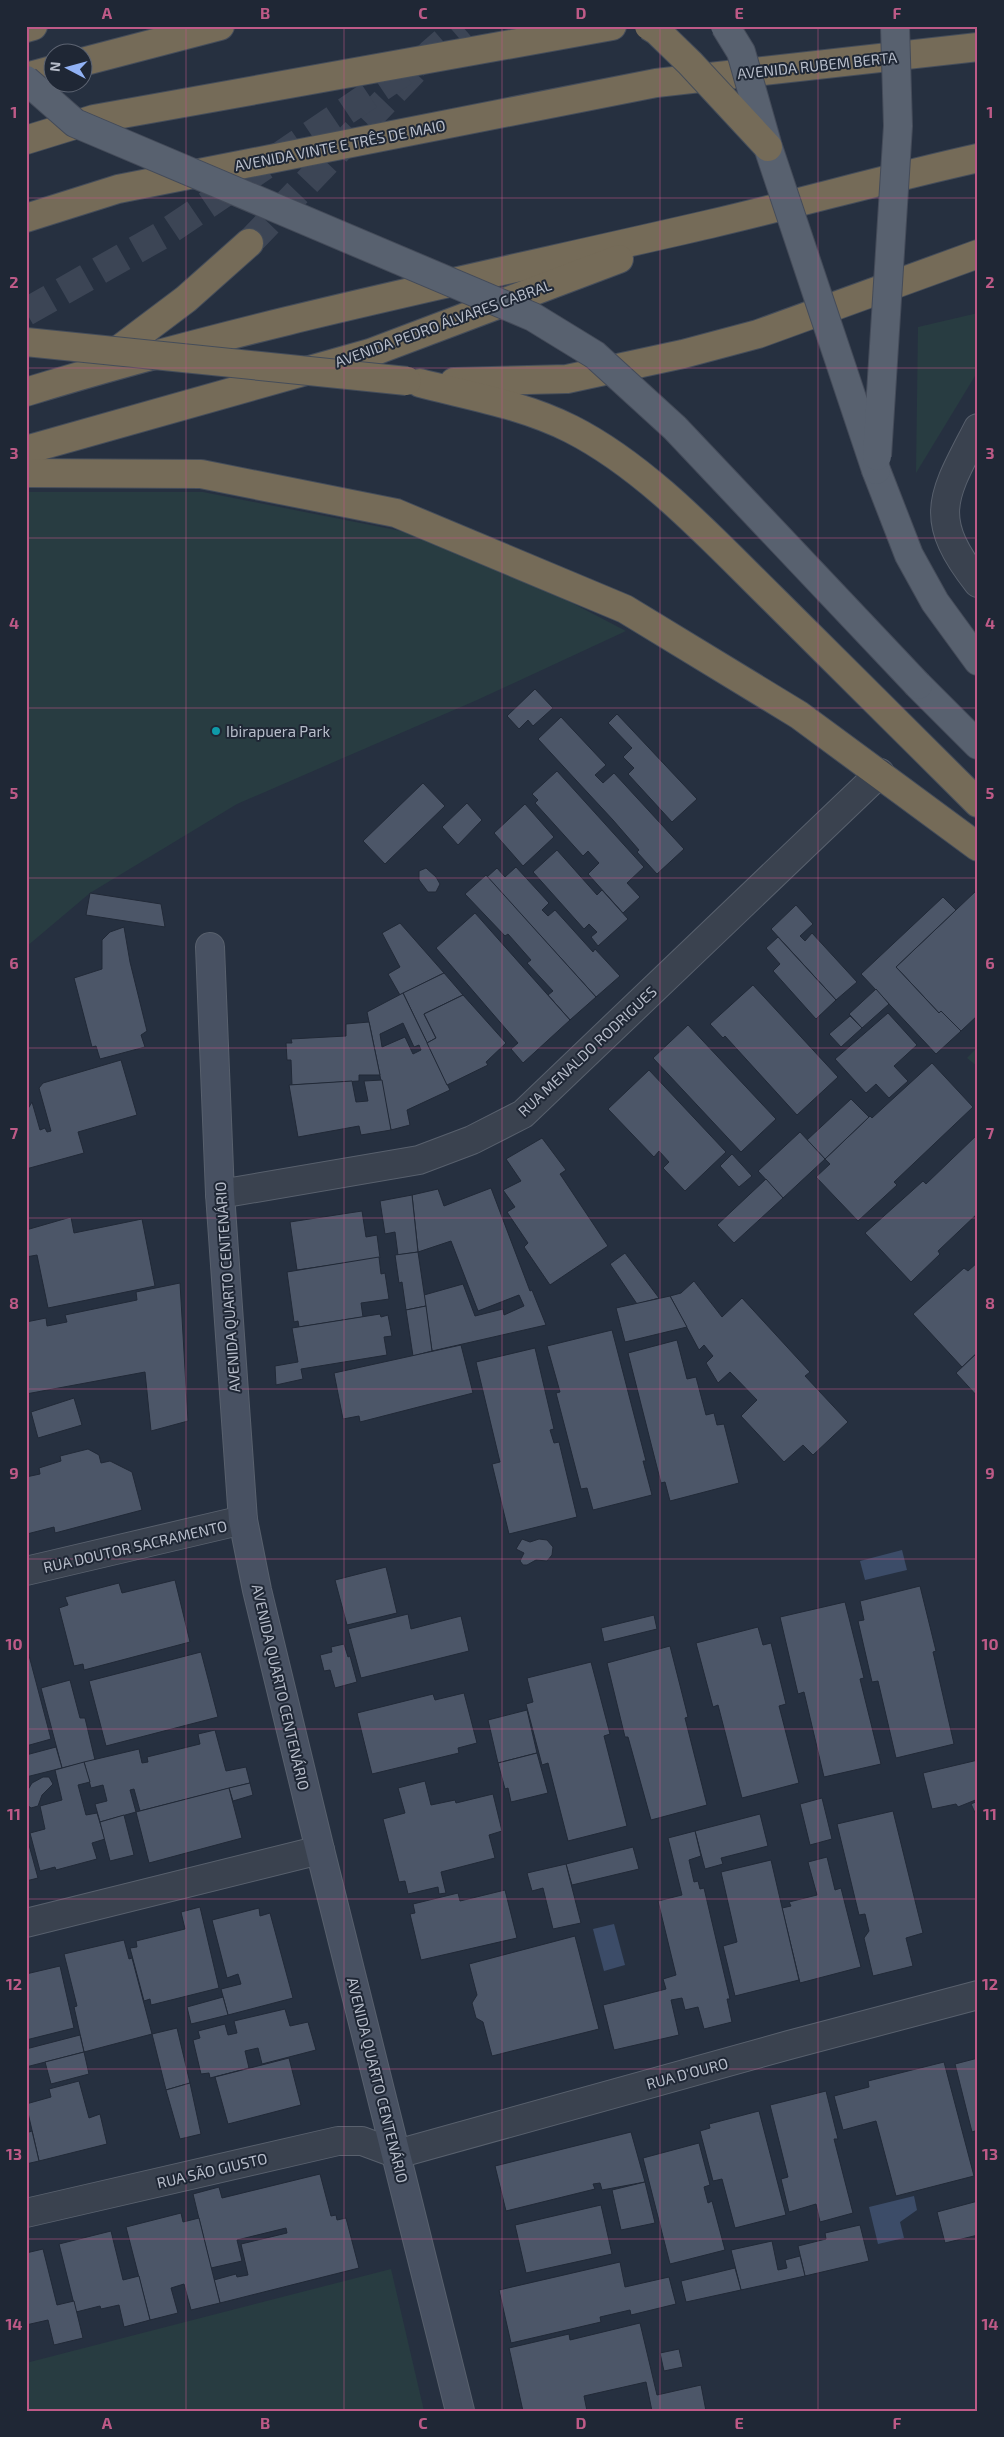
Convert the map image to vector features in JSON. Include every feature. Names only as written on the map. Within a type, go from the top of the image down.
[{"type":"highway","points":[[26,28],[33,26]]},
{"type":"highway","points":[[92,59],[220,26]]},
{"type":"highway","points":[[26,140],[94,119],[612,26]]},
{"type":"highway","points":[[649,26],[657,31],[690,63],[768,147]]},
{"type":"highway","name":"AVENIDA RUBEM BERTA","points":[[656,83],[978,48]]},
{"type":"highway","points":[[26,79],[42,73]]},
{"type":"highway","name":"AVENIDA VINTE E TRÊS DE MAIO","points":[[26,218],[118,189],[656,83]]},
{"type":"highway","points":[[26,392],[91,372],[324,311],[712,224],[978,158]]},
{"type":"highway","name":"AVENIDA PEDRO ÁLVARES CABRAL","points":[[26,450],[370,353],[712,224]]},
{"type":"highway","points":[[91,372],[115,350],[186,299],[249,243]]},
{"type":"highway","points":[[26,342],[413,382],[567,379],[683,354],[758,334],[978,254]]},
{"type":"highway","points":[[413,382],[545,417],[571,429],[599,446],[662,492],[723,549],[978,803]]},
{"type":"highway","points":[[26,473],[201,474],[396,513],[625,609],[800,714],[978,847]]},
{"type":"main road","points":[[725,26],[741,52],[768,147],[876,470],[909,556],[935,602],[977,661]]},
{"type":"main road","points":[[876,470],[898,126],[895,26]]},
{"type":"main road","points":[[26,79],[75,123],[533,317],[596,356],[634,388],[682,434],[918,685],[978,745]]},
{"type":"street","points":[[978,428],[948,485],[944,516],[958,558],[978,583]]},
{"type":"street","name":"RUA MENALDO RODRIGUES","points":[[220,1194],[419,1160],[472,1140],[523,1114],[880,773]]},
{"type":"street","name":"AVENIDA QUARTO CENTENÁRIO","points":[[210,947],[220,1194],[243,1520],[257,1590],[320,1850],[460,2411]]},
{"type":"street","name":"RUA DOUTOR SACRAMENTO","points":[[26,1571],[243,1520]]},
{"type":"street","points":[[26,1923],[320,1850]]},
{"type":"street","name":"RUA D'OURO","points":[[397,2154],[789,2045],[978,1995]]},
{"type":"street","name":"RUA SÃO GIUSTO","points":[[26,2213],[338,2141],[362,2141],[397,2154]]},
{"type":"green space","points":[[978,313],[978,371],[916,473],[918,327]]},
{"type":"green space","name":"Ibirapuera Park","points":[[26,492],[203,492],[406,532],[530,581],[626,631],[477,700],[237,804],[90,893],[26,947]]},
{"type":"green space","points":[[978,1047],[978,1067],[967,1058]]},
{"type":"green space","points":[[391,2269],[424,2411],[26,2411],[26,2363]]},
{"type":"water","points":[[902,1550],[907,1570],[865,1580],[860,1561]]},
{"type":"water","points":[[614,1924],[625,1965],[604,1971],[593,1929]]},
{"type":"water","points":[[914,2196],[917,2210],[900,2222],[904,2238],[878,2244],[869,2207]]},
{"type":"building","points":[[535,689],[553,708],[533,726],[528,720],[519,729],[507,716]]},
{"type":"building","points":[[617,714],[697,799],[672,822],[628,774],[634,768],[623,757],[632,748],[608,723]]},
{"type":"building","points":[[561,717],[606,765],[595,775],[603,783],[614,773],[684,849],[657,874],[637,852],[639,850],[613,820],[538,739]]},
{"type":"building","points":[[557,771],[644,867],[627,883],[640,897],[623,913],[588,874],[599,863],[588,851],[583,856],[535,803],[538,800],[532,794]]},
{"type":"building","points":[[423,783],[445,806],[385,864],[363,841]]},
{"type":"building","points":[[467,803],[482,820],[458,845],[442,827]]},
{"type":"building","points":[[525,804],[554,837],[523,866],[494,833]]},
{"type":"building","points":[[557,850],[597,895],[602,890],[628,919],[598,946],[591,937],[597,932],[589,924],[584,929],[533,872]]},
{"type":"building","points":[[516,867],[549,903],[542,910],[548,916],[555,910],[593,952],[595,949],[620,976],[596,997],[487,877],[497,868],[505,877]]},
{"type":"building","points":[[426,868],[436,877],[440,884],[436,892],[428,892],[419,880],[419,871]]},
{"type":"building","points":[[486,875],[596,997],[570,1020],[548,995],[553,991],[527,963],[531,960],[508,934],[505,936],[465,894]]},
{"type":"building","points":[[977,890],[978,1015],[961,1031],[941,1011],[939,1013],[896,967]]},
{"type":"building","points":[[90,893],[161,904],[165,927],[86,915]]},
{"type":"building","points":[[943,897],[956,910],[896,967],[939,1013],[941,1011],[961,1031],[936,1054],[861,974]]},
{"type":"building","points":[[796,905],[813,924],[800,936],[805,941],[812,933],[857,982],[836,1000],[771,929]]},
{"type":"building","points":[[475,913],[570,1020],[523,1063],[511,1049],[518,1043],[436,948]]},
{"type":"building","points":[[400,923],[444,973],[400,995],[388,974],[400,967],[382,933]]},
{"type":"building","points":[[124,927],[130,962],[147,1031],[141,1035],[145,1047],[100,1059],[96,1046],[92,1047],[74,978],[102,969],[102,940],[110,932]]},
{"type":"building","points":[[778,937],[836,1000],[816,1019],[773,971],[780,964],[766,948]]},
{"type":"building","points":[[444,973],[463,995],[424,1014],[436,1038],[427,1043],[403,993]]},
{"type":"building","points":[[753,985],[838,1077],[797,1115],[725,1036],[723,1038],[710,1024]]},
{"type":"building","points":[[876,989],[889,1004],[862,1028],[849,1014]]},
{"type":"building","points":[[403,993],[450,1090],[407,1110],[410,1125],[391,1130],[367,1012]],"holes":[[[403,1023],[414,1047],[419,1045],[421,1050],[413,1054],[405,1037],[382,1047],[380,1034]]]},
{"type":"building","points":[[463,995],[506,1043],[486,1062],[488,1065],[447,1085],[427,1043],[436,1038],[424,1014]]},
{"type":"building","points":[[888,1013],[917,1045],[894,1066],[908,1081],[889,1098],[876,1084],[866,1093],[835,1059]]},
{"type":"building","points":[[850,1016],[862,1028],[841,1047],[829,1034]]},
{"type":"building","points":[[369,1022],[380,1075],[359,1075],[359,1081],[292,1085],[291,1060],[287,1060],[286,1043],[292,1043],[291,1039],[346,1036],[346,1024]]},
{"type":"building","points":[[688,1025],[776,1119],[741,1152],[653,1058]]},
{"type":"building","points":[[121,1060],[137,1115],[78,1132],[84,1153],[26,1169],[26,1112],[32,1102],[40,1130],[45,1128],[47,1132],[51,1131],[39,1088],[43,1083]]},
{"type":"building","points":[[932,1063],[973,1107],[894,1182],[897,1185],[858,1221],[816,1177],[830,1164],[825,1159],[870,1116],[872,1118]]},
{"type":"building","points":[[649,1070],[726,1152],[685,1191],[663,1168],[669,1162],[659,1151],[654,1157],[608,1109]]},
{"type":"building","points":[[382,1080],[391,1130],[361,1135],[359,1126],[298,1137],[289,1085],[352,1081],[356,1102],[368,1101],[364,1081]]},
{"type":"building","points":[[851,1099],[869,1117],[825,1159],[807,1140]]},
{"type":"building","points":[[800,1132],[825,1159],[783,1198],[758,1171]]},
{"type":"building","points":[[978,1134],[978,1213],[938,1251],[940,1254],[911,1282],[865,1233],[923,1181],[926,1184]]},
{"type":"building","points":[[542,1138],[566,1170],[560,1174],[608,1246],[550,1285],[524,1247],[528,1243],[507,1212],[515,1207],[503,1190],[521,1181],[506,1159]]},
{"type":"building","points":[[732,1154],[752,1176],[739,1187],[720,1166]]},
{"type":"building","points":[[766,1179],[783,1198],[734,1243],[717,1225]]},
{"type":"building","points":[[491,1188],[530,1291],[532,1290],[546,1325],[432,1351],[424,1295],[463,1284],[475,1316],[503,1309],[504,1315],[524,1306],[519,1295],[478,1311],[451,1241],[418,1252],[412,1195],[438,1189],[444,1206]]},
{"type":"building","points":[[412,1195],[418,1252],[398,1255],[395,1232],[385,1234],[380,1201]]},
{"type":"building","points":[[362,1211],[366,1237],[377,1235],[380,1258],[297,1270],[290,1222]]},
{"type":"building","points":[[71,1217],[74,1233],[142,1219],[155,1286],[48,1308],[37,1255],[26,1257],[26,1230]]},
{"type":"building","points":[[418,1252],[426,1306],[406,1310],[402,1282],[399,1283],[395,1255]]},
{"type":"building","points":[[625,1253],[659,1298],[637,1304],[610,1264]]},
{"type":"building","points":[[379,1257],[381,1274],[385,1273],[389,1299],[361,1303],[363,1317],[299,1327],[298,1321],[294,1322],[287,1272]]},
{"type":"building","points":[[978,1262],[978,1352],[962,1367],[913,1314],[964,1268],[968,1271]]},
{"type":"building","points":[[694,1281],[722,1317],[742,1298],[810,1372],[805,1376],[848,1422],[813,1455],[803,1445],[784,1462],[741,1416],[757,1400],[730,1372],[718,1383],[706,1363],[713,1356],[704,1345],[699,1350],[670,1296],[681,1293]]},
{"type":"building","points":[[180,1283],[188,1421],[151,1431],[145,1372],[26,1394],[26,1322],[46,1318],[47,1326],[67,1322],[65,1315],[137,1300],[136,1292]]},
{"type":"building","points":[[670,1296],[687,1327],[625,1342],[616,1308]]},
{"type":"building","points":[[426,1306],[432,1351],[413,1356],[406,1310]]},
{"type":"building","points":[[380,1314],[381,1317],[388,1315],[392,1336],[384,1337],[387,1355],[301,1369],[303,1379],[276,1385],[275,1366],[298,1362],[292,1328]]},
{"type":"building","points":[[612,1330],[646,1461],[643,1461],[652,1495],[593,1510],[587,1488],[581,1489],[556,1393],[560,1392],[547,1346]]},
{"type":"building","points":[[677,1340],[687,1379],[696,1377],[706,1415],[714,1413],[717,1425],[724,1424],[739,1483],[670,1501],[665,1482],[661,1483],[628,1353]]},
{"type":"building","points":[[461,1345],[473,1393],[360,1422],[359,1416],[343,1419],[334,1373]]},
{"type":"building","points":[[535,1348],[554,1429],[550,1430],[554,1443],[559,1442],[577,1517],[509,1534],[492,1464],[500,1462],[476,1362]]},
{"type":"building","points":[[978,1352],[978,1397],[956,1373]]},
{"type":"building","points":[[74,1398],[82,1425],[38,1438],[31,1412]]},
{"type":"building","points":[[88,1449],[99,1455],[101,1463],[110,1461],[132,1472],[142,1510],[55,1533],[54,1527],[27,1534],[26,1477],[40,1474],[39,1468],[61,1461],[60,1456]]},
{"type":"building","points":[[522,1539],[530,1542],[539,1539],[547,1540],[553,1547],[552,1555],[547,1561],[536,1560],[523,1565],[520,1561],[524,1553],[516,1549]]},
{"type":"building","points":[[386,1567],[397,1613],[347,1625],[335,1580]]},
{"type":"building","points":[[175,1580],[190,1642],[84,1670],[83,1664],[74,1666],[59,1608],[68,1605],[65,1597],[119,1583],[122,1593]]},
{"type":"building","points":[[920,1586],[936,1651],[933,1652],[954,1744],[896,1758],[878,1681],[872,1682],[858,1621],[864,1620],[860,1601]]},
{"type":"building","points":[[845,1602],[864,1678],[860,1679],[881,1764],[824,1777],[804,1692],[798,1694],[780,1617]]},
{"type":"building","points":[[408,1614],[411,1629],[461,1616],[469,1651],[361,1678],[348,1629]]},
{"type":"building","points":[[654,1615],[657,1629],[604,1642],[601,1628]]},
{"type":"building","points":[[758,1627],[763,1645],[771,1643],[786,1704],[779,1706],[799,1783],[742,1798],[718,1705],[713,1707],[696,1643]]},
{"type":"building","points":[[26,1644],[51,1739],[26,1746]]},
{"type":"building","points":[[344,1644],[348,1657],[350,1656],[357,1682],[335,1688],[330,1670],[324,1671],[320,1655],[332,1652],[331,1647]]},
{"type":"building","points":[[670,1646],[688,1717],[685,1718],[707,1805],[651,1820],[628,1737],[625,1737],[607,1663]]},
{"type":"building","points":[[201,1652],[218,1717],[106,1746],[89,1681]]},
{"type":"building","points":[[591,1662],[610,1734],[604,1736],[627,1826],[568,1841],[548,1763],[542,1765],[526,1704],[533,1702],[527,1678]]},
{"type":"building","points":[[70,1680],[80,1718],[85,1718],[95,1760],[62,1768],[41,1688]]},
{"type":"building","points":[[464,1693],[477,1743],[458,1748],[459,1753],[372,1774],[357,1713],[433,1694],[435,1700]]},
{"type":"building","points":[[527,1710],[537,1753],[498,1763],[488,1720]]},
{"type":"building","points":[[215,1730],[226,1771],[246,1767],[250,1783],[140,1811],[134,1789],[130,1790],[136,1812],[100,1822],[95,1804],[107,1801],[103,1785],[91,1788],[84,1762],[139,1749],[142,1763],[148,1762],[147,1757],[200,1744],[198,1734]]},
{"type":"building","points":[[56,1747],[62,1768],[26,1777],[26,1755]]},
{"type":"building","points":[[537,1753],[548,1793],[511,1802],[508,1788],[505,1789],[498,1763]]},
{"type":"building","points":[[978,1760],[978,1799],[958,1807],[956,1804],[932,1809],[923,1773]]},
{"type":"building","points":[[84,1762],[90,1782],[78,1785],[86,1815],[97,1813],[105,1839],[92,1843],[97,1859],[56,1870],[55,1867],[40,1871],[30,1833],[45,1829],[40,1806],[62,1800],[55,1770]]},
{"type":"building","points":[[43,1777],[49,1777],[53,1784],[42,1795],[38,1806],[31,1808],[26,1804],[26,1793],[32,1783]]},
{"type":"building","points":[[425,1781],[431,1805],[455,1800],[456,1803],[493,1794],[502,1831],[489,1835],[495,1858],[441,1872],[446,1893],[439,1894],[438,1887],[408,1894],[405,1881],[399,1882],[383,1819],[405,1813],[398,1788]]},
{"type":"building","points":[[250,1783],[253,1795],[233,1801],[229,1788]]},
{"type":"building","points":[[229,1788],[242,1838],[149,1863],[136,1812]]},
{"type":"building","points":[[822,1798],[832,1839],[810,1845],[800,1804]]},
{"type":"building","points":[[978,1801],[978,1819],[971,1804]]},
{"type":"building","points":[[893,1811],[923,1933],[906,1938],[913,1966],[873,1976],[864,1938],[869,1931],[865,1914],[859,1915],[837,1824]]},
{"type":"building","points":[[760,1814],[768,1846],[721,1858],[723,1864],[705,1869],[695,1831]]},
{"type":"building","points":[[124,1815],[134,1855],[110,1861],[100,1822]]},
{"type":"building","points":[[695,1831],[701,1856],[689,1860],[694,1882],[698,1881],[700,1889],[704,1888],[730,1999],[727,1999],[732,2022],[704,2029],[698,2007],[685,2010],[682,1998],[671,2000],[679,2035],[614,2050],[603,2005],[666,1989],[663,1979],[676,1975],[658,1901],[682,1895],[668,1838]]},
{"type":"building","points":[[26,1834],[38,1878],[26,1881]]},
{"type":"building","points":[[633,1847],[639,1869],[572,1885],[566,1864]]},
{"type":"building","points":[[827,1857],[835,1890],[841,1888],[861,1967],[800,1983],[782,1908],[791,1906],[789,1902],[817,1895],[808,1862]]},
{"type":"building","points":[[771,1860],[799,1980],[735,1996],[723,1946],[737,1942],[721,1872]]},
{"type":"building","points":[[566,1864],[581,1923],[553,1929],[543,1888],[532,1891],[527,1873]]},
{"type":"building","points":[[505,1890],[517,1938],[421,1960],[410,1914],[415,1913],[413,1904],[458,1893],[460,1901]]},
{"type":"building","points":[[200,1907],[219,1988],[151,2005],[150,1999],[144,2001],[130,1948],[137,1947],[136,1941],[185,1929],[181,1912]]},
{"type":"building","points":[[259,1908],[260,1916],[270,1913],[293,1998],[228,2015],[221,1989],[241,1984],[238,1974],[227,1978],[212,1920]]},
{"type":"building","points":[[575,1936],[599,2029],[492,2056],[483,2022],[476,2018],[472,2003],[477,1995],[469,1964]]},
{"type":"building","points":[[124,1940],[129,1959],[132,1958],[152,2034],[84,2052],[74,2007],[77,2006],[64,1954]]},
{"type":"building","points":[[60,1966],[74,2028],[26,2040],[26,1974]]},
{"type":"building","points":[[223,1997],[228,2015],[191,2024],[187,2007]]},
{"type":"building","points":[[285,2009],[290,2026],[308,2022],[316,2050],[262,2064],[258,2048],[245,2051],[249,2068],[210,2078],[209,2073],[201,2074],[193,2040],[200,2038],[198,2031],[225,2024],[228,2035],[237,2033],[234,2021]]},
{"type":"building","points":[[177,2028],[190,2083],[166,2090],[152,2034]]},
{"type":"building","points":[[80,2035],[84,2052],[26,2067],[26,2049]]},
{"type":"building","points":[[84,2052],[89,2074],[51,2084],[45,2062]]},
{"type":"building","points":[[289,2058],[301,2105],[228,2124],[215,2077]]},
{"type":"building","points":[[978,2058],[978,2130],[972,2132],[955,2064]]},
{"type":"building","points":[[944,2062],[974,2176],[896,2196],[876,2121],[843,2130],[834,2096],[869,2087],[868,2081]]},
{"type":"building","points":[[79,2081],[89,2118],[100,2114],[107,2144],[39,2161],[26,2104],[51,2097],[49,2089]]},
{"type":"building","points":[[190,2083],[201,2134],[180,2139],[166,2090]]},
{"type":"building","points":[[826,2091],[838,2139],[834,2139],[853,2213],[820,2222],[816,2204],[789,2212],[781,2179],[788,2177],[770,2105]]},
{"type":"building","points":[[759,2111],[786,2215],[735,2228],[722,2179],[713,2181],[700,2131],[710,2128],[709,2124]]},
{"type":"building","points":[[32,2131],[39,2161],[26,2164],[26,2133]]},
{"type":"building","points":[[631,2132],[645,2182],[602,2190],[600,2183],[593,2184],[595,2189],[506,2211],[495,2166]]},
{"type":"building","points":[[699,2143],[710,2185],[704,2187],[708,2203],[712,2201],[725,2250],[670,2264],[643,2158]]},
{"type":"building","points":[[320,2174],[331,2216],[336,2215],[337,2220],[346,2218],[359,2268],[220,2303],[214,2280],[236,2274],[237,2277],[248,2275],[241,2244],[287,2233],[286,2228],[237,2240],[242,2261],[211,2268],[193,2194],[219,2187],[222,2198]]},
{"type":"building","points":[[645,2182],[655,2223],[621,2230],[612,2190]]},
{"type":"building","points":[[978,2201],[978,2235],[945,2243],[937,2212]]},
{"type":"building","points":[[601,2205],[612,2254],[526,2273],[515,2225]]},
{"type":"building","points":[[181,2213],[183,2222],[199,2218],[220,2303],[191,2310],[184,2284],[171,2288],[178,2313],[150,2320],[126,2227]]},
{"type":"building","points":[[860,2225],[869,2261],[805,2276],[798,2246],[826,2239],[825,2233]]},
{"type":"building","points":[[111,2231],[123,2280],[139,2276],[150,2320],[124,2327],[119,2305],[101,2309],[100,2306],[76,2312],[59,2244]]},
{"type":"building","points":[[772,2241],[778,2270],[787,2268],[785,2260],[800,2256],[805,2276],[741,2290],[731,2250]]},
{"type":"building","points":[[43,2249],[57,2305],[74,2301],[83,2338],[54,2345],[48,2320],[26,2325],[26,2253]]},
{"type":"building","points":[[620,2262],[625,2287],[669,2277],[676,2304],[631,2315],[630,2310],[600,2317],[601,2322],[511,2343],[499,2290]]},
{"type":"building","points":[[735,2268],[741,2290],[686,2302],[681,2281]]},
{"type":"building","points":[[640,2323],[657,2395],[701,2385],[706,2411],[652,2411],[646,2382],[584,2396],[587,2411],[523,2411],[509,2348],[569,2334],[570,2340]]},
{"type":"building","points":[[679,2349],[683,2367],[664,2371],[660,2353]]},
{"type":"tunnel","points":[[249,243],[432,52],[462,26]]},
{"type":"tunnel","points":[[26,312],[164,234],[423,59]]},
{"type":"place","name":"Ibirapuera Park","points":[[216,731]]}]
